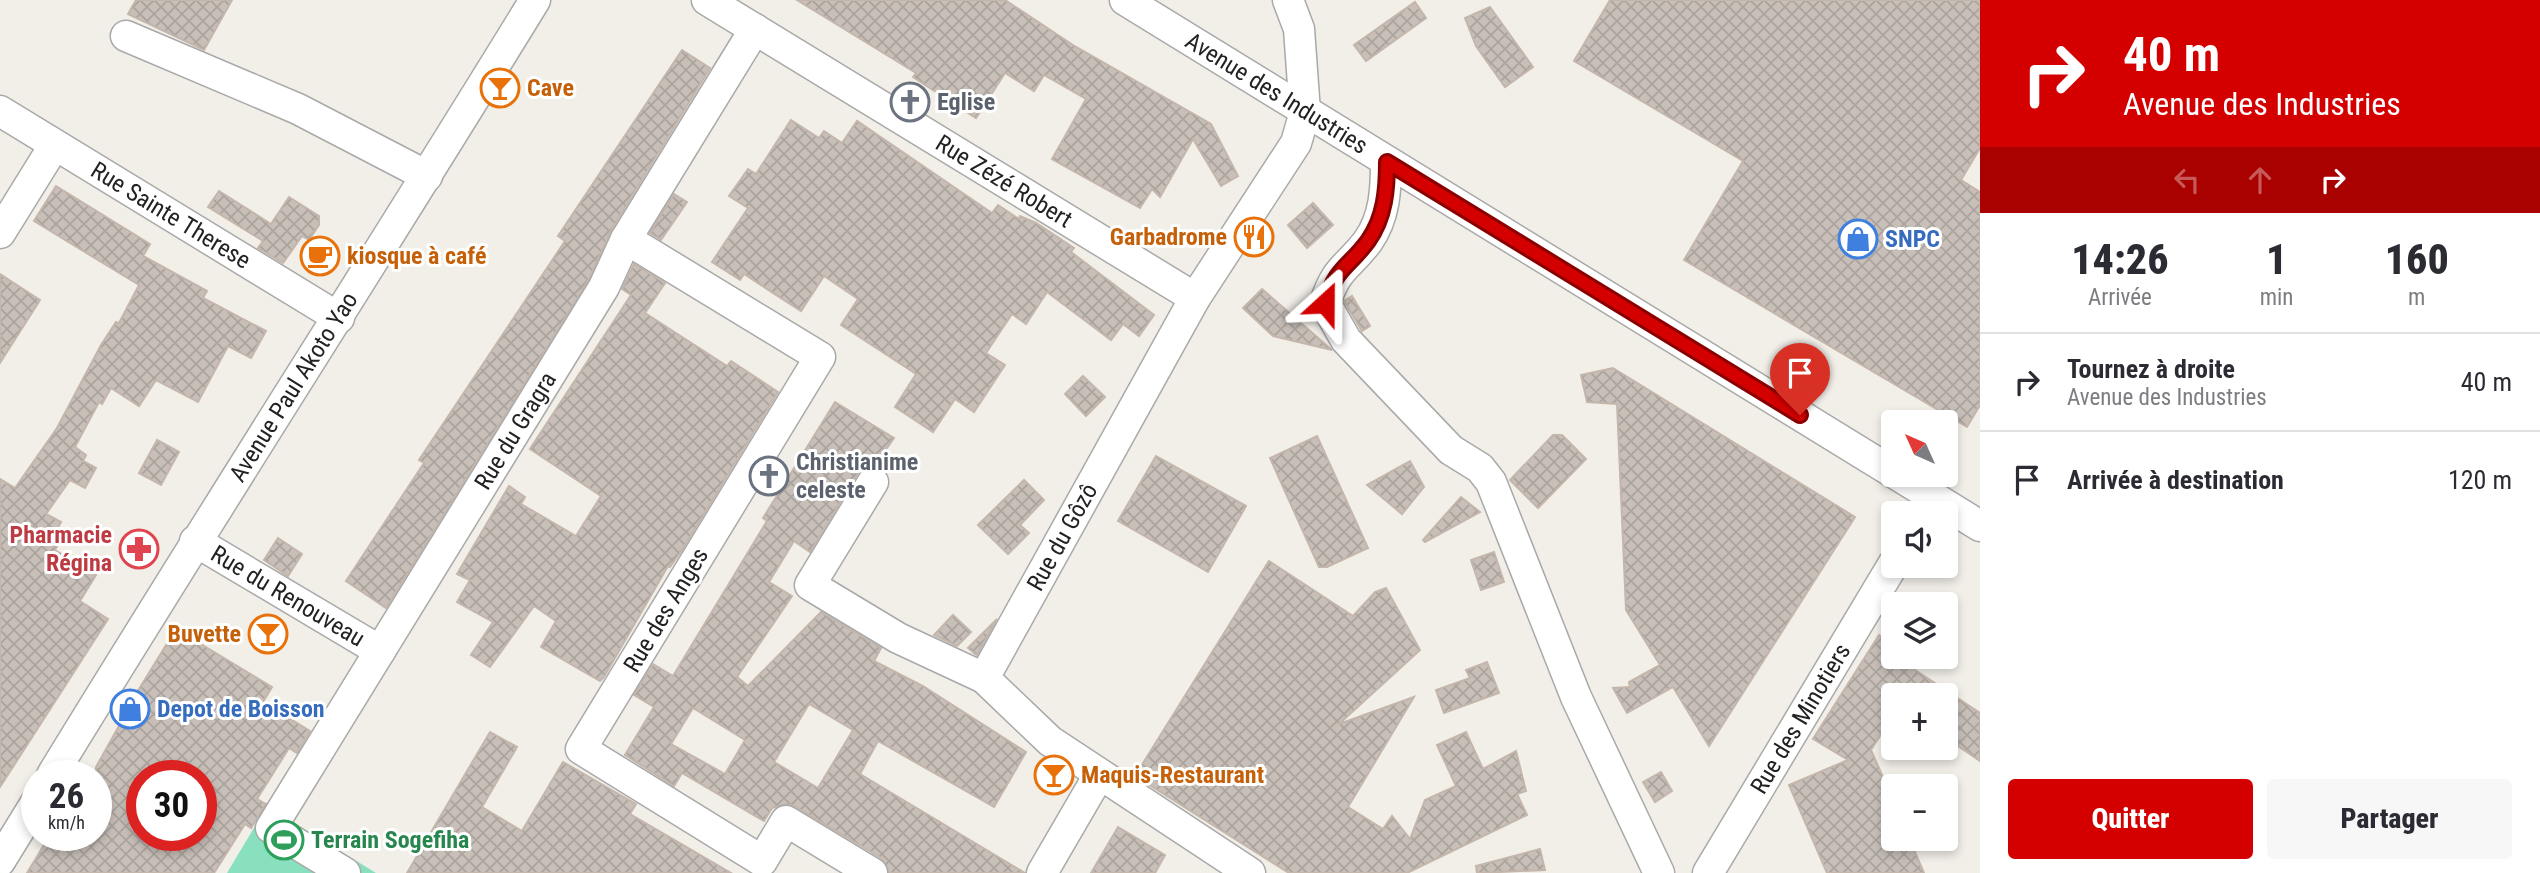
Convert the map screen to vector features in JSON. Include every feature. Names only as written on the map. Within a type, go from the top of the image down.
[{"type":"street","name":"Avenue Paul Akoto Yao","points":[[61,760],[195,541],[339,318],[536,0]]},
{"type":"street","name":"Rue Zézé Robert","points":[[707,0],[1195,298]]},
{"type":"street","name":"Avenue des Industries","points":[[1125,0],[1881,465]]},
{"type":"street","points":[[1288,0],[1299,29],[1305,112]]},
{"type":"street","name":"Rue du Gragra","points":[[345,873],[271,828],[604,287],[626,239],[755,29]]},
{"type":"street","points":[[126,36],[298,109],[427,176]]},
{"type":"street","name":"Rue Sainte Therese","points":[[0,111],[339,318]]},
{"type":"street","name":"Rue du Gôzô","points":[[984,678],[1195,298],[1296,143],[1305,112]]},
{"type":"street","points":[[0,233],[54,146]]},
{"type":"street","points":[[1387,162],[1386,199],[1382,209],[1368,240],[1343,265],[1331,284],[1325,303],[1346,340],[1451,450],[1480,468],[1491,482],[1576,697],[1659,873]]},
{"type":"street","name":"Rue des Anges","points":[[626,239],[820,358],[581,749],[762,861],[786,821],[872,873]]},
{"type":"street","points":[[873,482],[810,585],[898,638],[984,678],[1050,741],[1250,873]]},
{"type":"street","name":"Avenue des Industries","points":[[1909,487],[1924,501]]},
{"type":"street","name":"Avenue des Industries","points":[[1958,517],[1980,526]]},
{"type":"street","name":"Rue du Renouveau","points":[[195,541],[380,651]]},
{"type":"street","name":"Rue des Minotiers","points":[[1708,873],[1885,578]]},
{"type":"street","points":[[1042,873],[1099,775]]},
{"type":"street","points":[[0,861],[21,827]]},
{"type":"green space","name":"Terrain Sogefiha","points":[[267,806],[376,873],[227,873]]},
{"type":"building","points":[[136,0],[232,0],[204,50],[128,14]]},
{"type":"building","points":[[797,0],[1005,0],[1073,45],[1211,124],[1238,176],[1221,186],[1193,139],[1160,197],[1152,189],[1140,208],[1052,159],[1086,99],[1044,75],[1034,91],[1005,73],[976,118],[913,77],[916,73]]},
{"type":"building","points":[[1610,0],[1980,0],[1980,148],[1961,180],[1980,192],[1980,405],[1967,427],[1958,422],[1958,410],[1938,410],[1684,260],[1743,161],[1574,61]]},
{"type":"building","points":[[1415,2],[1426,18],[1366,61],[1354,45]]},
{"type":"building","points":[[1490,7],[1533,67],[1505,87],[1476,46],[1465,18]]},
{"type":"building","points":[[682,50],[710,68],[611,230],[589,279],[386,608],[346,581],[424,463],[419,460],[565,241],[558,236]]},
{"type":"building","points":[[791,120],[819,138],[824,131],[842,143],[857,121],[992,213],[998,205],[1019,219],[1020,216],[1036,223],[1074,248],[1071,252],[1154,315],[1139,336],[1123,324],[1111,340],[1047,292],[1026,324],[1012,314],[986,353],[1005,365],[974,412],[955,399],[933,432],[895,407],[916,374],[841,325],[858,299],[824,276],[801,311],[744,274],[740,280],[712,262],[748,208],[729,196],[748,169],[756,174]]},
{"type":"building","points":[[56,186],[150,244],[143,256],[207,291],[203,298],[266,331],[251,358],[228,346],[198,402],[156,380],[139,406],[111,388],[102,404],[99,402],[75,447],[86,455],[83,461],[96,468],[85,488],[70,480],[46,514],[61,522],[53,537],[60,540],[55,550],[96,575],[80,601],[108,619],[0,787],[0,479],[15,488],[57,428],[101,345],[116,322],[119,323],[139,285],[34,221]]},
{"type":"building","points":[[219,191],[271,224],[289,197],[319,216],[319,225],[309,240],[302,236],[283,263],[258,248],[263,241],[208,207]]},
{"type":"building","points":[[674,194],[687,202],[661,240],[650,233]]},
{"type":"building","points":[[1313,203],[1333,225],[1307,248],[1288,225]]},
{"type":"building","points":[[634,264],[665,283],[645,313],[727,366],[731,361],[778,392],[682,550],[670,567],[668,566],[600,681],[541,647],[556,621],[534,606],[490,667],[471,655],[493,622],[457,602],[470,580],[457,574],[509,486],[525,497],[521,504],[576,536],[601,496],[530,449],[631,295],[622,289]]},
{"type":"building","points":[[0,274],[40,300],[0,363]]},
{"type":"building","points":[[1262,289],[1332,350],[1273,336],[1243,308]]},
{"type":"building","points":[[1352,296],[1370,326],[1362,331],[1344,301]]},
{"type":"building","points":[[1613,368],[1855,517],[1709,746],[1673,687],[1627,713],[1613,688],[1630,687],[1629,682],[1660,665],[1626,610],[1617,404],[1587,402],[1581,375]]},
{"type":"building","points":[[1083,376],[1105,397],[1086,416],[1065,394]]},
{"type":"building","points":[[835,402],[894,438],[875,465],[865,466],[858,473],[810,552],[794,541],[769,582],[792,596],[737,677],[748,686],[821,612],[881,648],[874,661],[923,686],[1026,752],[994,807],[878,741],[860,774],[1025,873],[889,873],[881,858],[794,806],[786,804],[772,808],[764,821],[682,773],[674,786],[625,755],[654,707],[634,695],[653,664],[673,676],[767,521],[763,518]],"holes":[[[809,704],[853,730],[818,788],[774,762]],[[693,708],[745,740],[725,774],[671,744]]]},
{"type":"building","points":[[1553,435],[1562,435],[1586,459],[1538,508],[1510,480]]},
{"type":"building","points":[[1317,436],[1368,548],[1327,567],[1319,567],[1270,458]]},
{"type":"building","points":[[157,440],[179,452],[161,485],[139,473]]},
{"type":"building","points":[[1156,456],[1246,506],[1208,572],[1118,521]]},
{"type":"building","points":[[1410,461],[1424,487],[1402,514],[1367,485]]},
{"type":"building","points":[[1024,480],[1044,500],[1020,525],[1029,533],[1008,554],[978,525]]},
{"type":"building","points":[[1461,497],[1480,512],[1425,542],[1423,540]]},
{"type":"building","points":[[278,538],[302,554],[288,576],[264,560]]},
{"type":"building","points":[[1494,552],[1504,582],[1481,590],[1471,560]]},
{"type":"building","points":[[1269,561],[1353,616],[1375,592],[1386,588],[1420,650],[1339,724],[1414,697],[1348,807],[1383,829],[1392,816],[1410,839],[1425,800],[1456,786],[1437,745],[1466,732],[1483,769],[1516,751],[1526,791],[1517,794],[1527,815],[1407,873],[1289,873],[1135,776]]},
{"type":"building","points":[[953,615],[971,632],[957,646],[934,635]]},
{"type":"building","points":[[997,619],[977,655],[975,654],[968,648]]},
{"type":"building","points":[[186,635],[272,687],[263,702],[310,731],[297,753],[289,748],[257,799],[266,804],[251,828],[245,824],[214,873],[27,873],[40,851],[112,851],[112,760],[100,760],[120,724],[118,723],[171,637],[181,643]]},
{"type":"building","points":[[1879,635],[1881,669],[1914,669],[1935,683],[1881,683],[1881,734],[1871,750],[1882,774],[1881,851],[1915,851],[1924,873],[1827,873],[1789,785],[1848,760],[1813,739]]},
{"type":"building","points":[[1487,662],[1499,693],[1444,713],[1436,690],[1470,678],[1466,670]]},
{"type":"building","points":[[1958,698],[1980,713],[1980,761],[1958,746]]},
{"type":"building","points":[[490,732],[517,747],[482,807],[522,831],[563,762],[636,804],[630,814],[731,873],[407,873]]},
{"type":"building","points":[[1661,772],[1672,791],[1655,802],[1643,782]]},
{"type":"building","points":[[1118,827],[1165,855],[1155,873],[1091,873]]},
{"type":"building","points":[[1540,849],[1545,870],[1477,873],[1476,866]]},
{"type":"place","name":"Cave","points":[[500,88]]},
{"type":"place","name":"Eglise","points":[[910,102]]},
{"type":"place","name":"Garbadrome","points":[[1254,237]]},
{"type":"place","name":"SNPC","points":[[1858,239]]},
{"type":"place","name":"kiosque à café","points":[[320,256]]},
{"type":"place","name":"Christianime celeste","points":[[769,476]]},
{"type":"place","name":"Pharmacie Régina","points":[[139,549]]},
{"type":"place","name":"Buvette","points":[[268,634]]},
{"type":"place","name":"Depot de Boisson","points":[[130,709]]},
{"type":"place","name":"Maquis-Restaurant","points":[[1054,775]]},
{"type":"place","name":"Terrain Sogefiha","points":[[284,840]]},
{"type":"route","points":[[1325,303],[1331,284],[1343,265],[1368,240],[1386,199],[1387,162],[1800,415]]}]
